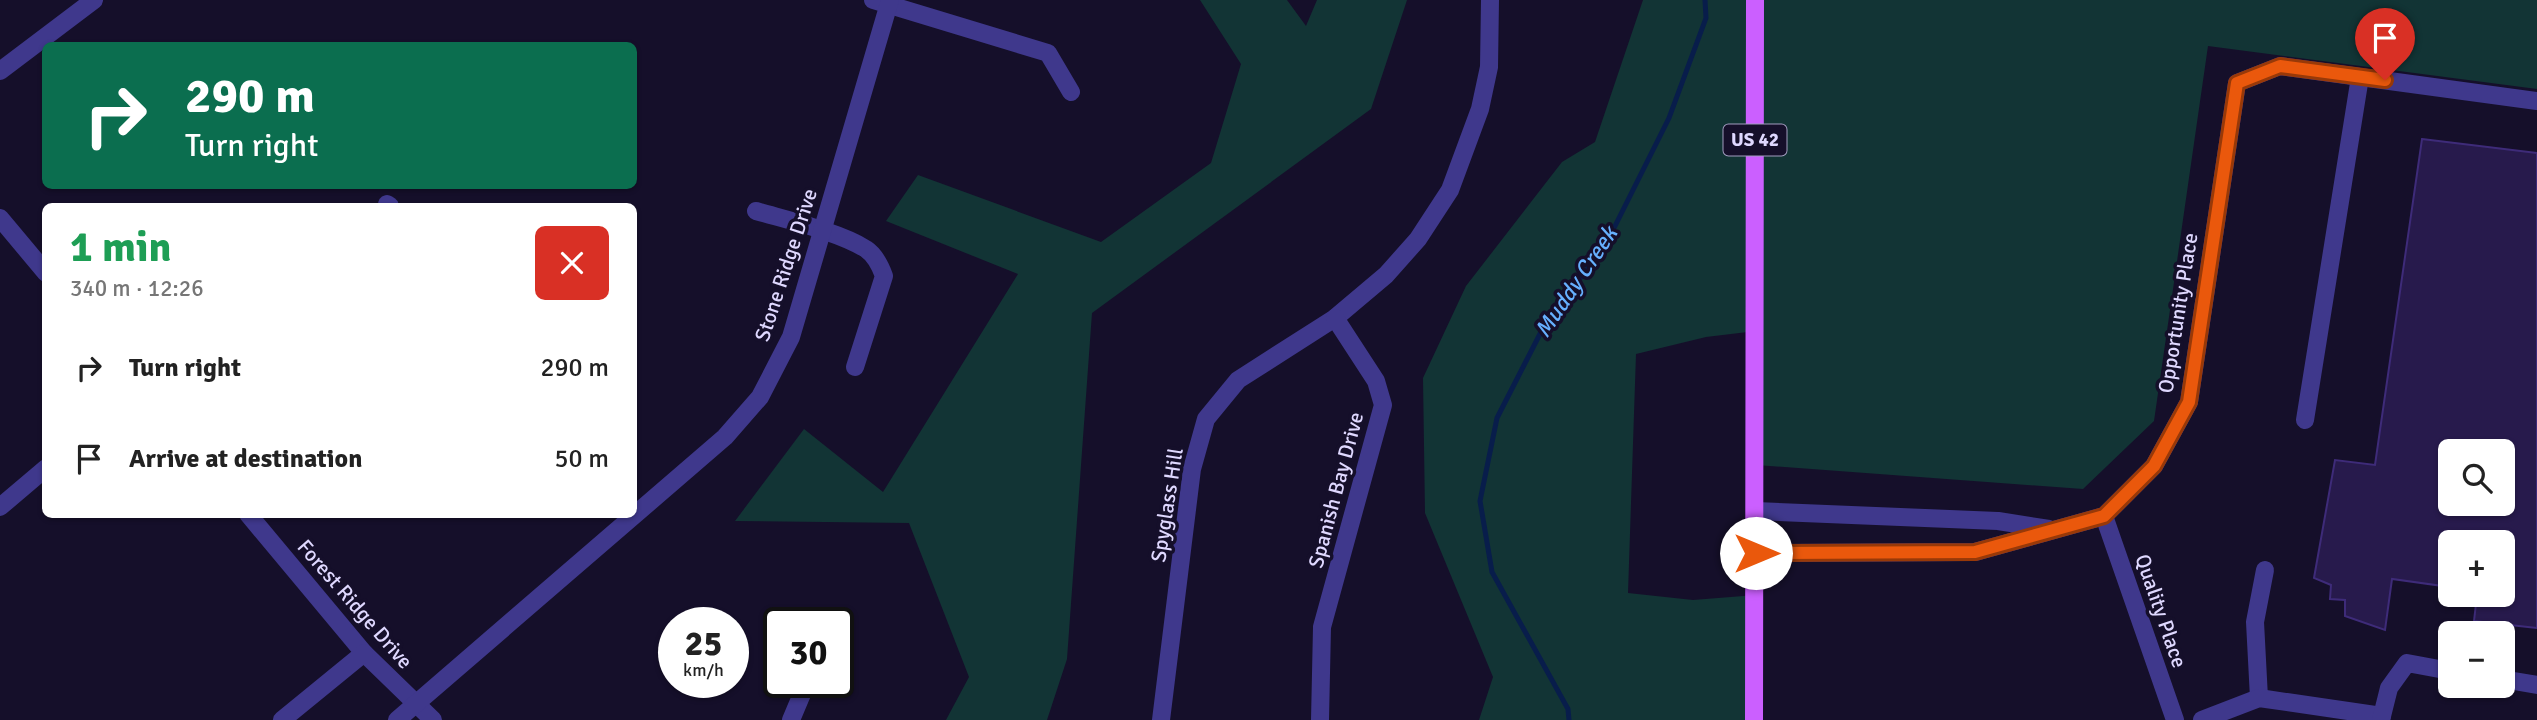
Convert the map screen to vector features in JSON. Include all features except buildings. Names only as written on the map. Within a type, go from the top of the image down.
[{"type":"main road","name":"US 42","points":[[1754,720],[1755,0]]},
{"type":"street","points":[[0,71],[94,0]]},
{"type":"street","points":[[1335,318],[1386,275],[1418,239],[1450,190],[1480,109],[1489,67],[1490,0]]},
{"type":"street","points":[[884,1],[1048,53],[1071,92]]},
{"type":"street","name":"Stone Ridge Drive","points":[[638,502],[725,437],[760,397],[791,337],[884,1]]},
{"type":"street","name":"Opportunity Place","points":[[1756,553],[1975,552],[2104,516],[2154,466],[2189,402],[2237,83],[2280,66],[2360,77]]},
{"type":"street","points":[[2305,420],[2360,77],[2537,102]]},
{"type":"street","points":[[756,211],[822,231],[867,249],[879,262],[884,276],[855,366]]},
{"type":"street","points":[[0,218],[42,268]]},
{"type":"street","name":"Spyglass Hill","points":[[1161,720],[1192,469],[1206,419],[1238,380],[1335,318]]},
{"type":"street","name":"Spanish Bay Drive","points":[[1320,720],[1322,627],[1383,405],[1376,381],[1335,318]]},
{"type":"street","points":[[0,507],[42,471]]},
{"type":"street","name":"Opportunity Place","points":[[1756,511],[1998,522],[2056,530]]},
{"type":"street","name":"Quality Place","points":[[2104,516],[2175,720]]},
{"type":"street","name":"Forest Ridge Drive","points":[[251,518],[364,653],[433,720]]},
{"type":"street","name":"Stone Ridge Drive","points":[[397,720],[620,518]]},
{"type":"street","points":[[2259,698],[2255,622],[2265,570]]},
{"type":"street","points":[[282,720],[364,653]]},
{"type":"street","points":[[2202,720],[2259,698],[2381,718],[2389,688],[2407,663],[2438,669]]},
{"type":"street","points":[[2515,681],[2537,685]]},
{"type":"street","points":[[791,720],[800,698]]},
{"type":"green space","points":[[1200,0],[1287,0],[1306,26],[1317,0],[1407,0],[1371,109],[1092,313],[1067,659],[1047,720],[946,720],[969,677],[909,523],[735,521],[804,429],[883,492],[1018,274],[886,221],[918,175],[1101,242],[1211,163],[1241,64]]},
{"type":"green space","points":[[1643,0],[2537,0],[2537,89],[2208,46],[2154,421],[2083,489],[1756,465],[1756,331],[1706,337],[1636,354],[1628,593],[1693,600],[1756,595],[1754,720],[1479,720],[1493,677],[1425,513],[1423,378],[1466,286],[1562,162],[1595,142]]},
{"type":"waterway","name":"Muddy Creek","points":[[1569,720],[1568,709],[1492,572],[1480,501],[1497,418],[1544,326],[1606,244],[1669,118],[1706,18],[1705,0]]},
{"type":"route","points":[[1756,553],[1975,552],[2104,516],[2154,466],[2189,402],[2237,83],[2280,66],[2385,80]]}]
